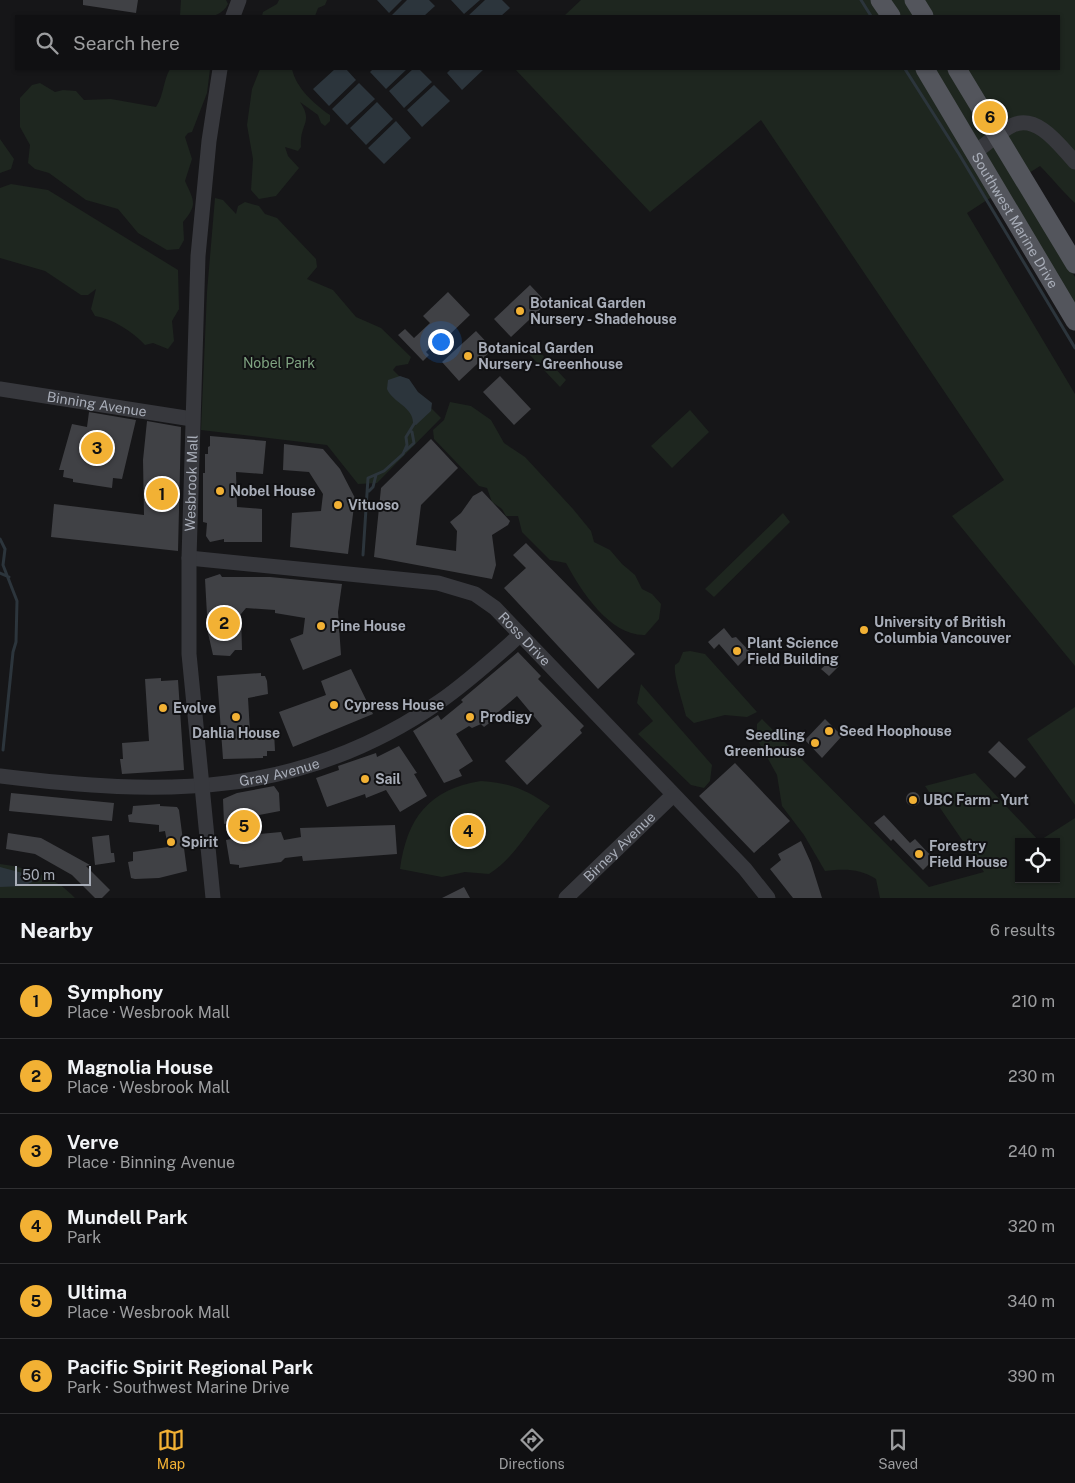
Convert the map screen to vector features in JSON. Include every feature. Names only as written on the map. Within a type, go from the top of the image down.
[{"type":"main road","points":[[880,0],[890,15]]},
{"type":"main road","points":[[914,0],[923,15]]},
{"type":"main road","name":"Southwest Marine Drive","points":[[926,70],[1075,321]]},
{"type":"main road","name":"Southwest Marine Drive","points":[[958,70],[1075,264]]},
{"type":"street","points":[[233,15],[238,0]]},
{"type":"street","name":"Wesbrook Mall","points":[[213,898],[189,654],[189,558],[198,256],[209,141],[220,70]]},
{"type":"street","points":[[975,152],[1013,125],[1026,123],[1035,125],[1048,134],[1075,162]]},
{"type":"street","name":"Binning Avenue","points":[[0,389],[192,419]]},
{"type":"street","name":"Ross Drive","points":[[189,558],[357,574],[456,587],[475,594],[495,608],[672,795],[745,869],[768,898]]},
{"type":"street","name":"Gray Avenue","points":[[0,776],[108,788],[201,786],[244,782],[282,773],[328,759],[368,743],[410,721],[467,682],[520,634]]},
{"type":"street","name":"Birney Avenue","points":[[566,898],[672,795]]},
{"type":"green space","points":[[181,0],[226,0],[228,4],[224,10],[216,15],[180,15]]},
{"type":"green space","points":[[279,0],[327,0],[325,5],[318,8],[315,15],[262,15],[263,12],[277,4]]},
{"type":"green space","points":[[581,0],[1075,0],[1075,203],[1040,166],[1018,180],[1075,277],[1075,308],[1004,189],[967,213],[1075,394],[1075,666],[952,516],[1004,480],[761,120],[650,212],[516,70],[1060,70],[1060,15],[565,15]]},
{"type":"green space","points":[[170,70],[210,70],[207,93],[192,132],[188,133],[185,137],[192,159],[185,181],[193,206],[183,222],[184,240],[179,249],[167,250],[138,233],[118,209],[86,200],[49,173],[35,169],[28,163],[30,145],[20,127],[20,98],[32,85],[40,83],[55,92],[63,90],[76,91],[84,100],[111,99],[156,107],[161,98]]},
{"type":"green space","points":[[260,70],[292,70],[297,83],[312,101],[330,115],[330,121],[325,126],[321,123],[318,115],[300,102],[306,115],[301,147],[298,151],[285,147],[288,156],[299,168],[276,196],[259,199],[251,190],[253,159],[247,125],[252,89]]},
{"type":"green space","points":[[0,139],[14,159],[11,169],[0,173]]},
{"type":"green space","points":[[11,184],[48,190],[178,270],[179,309],[172,321],[174,341],[168,349],[153,343],[145,345],[122,326],[95,316],[91,309],[96,289],[88,295],[81,295],[45,271],[0,258],[0,188]]},
{"type":"green space","name":"Nobel Park","points":[[215,198],[223,200],[236,214],[238,206],[245,202],[259,206],[265,214],[277,218],[316,259],[317,267],[307,279],[333,290],[356,317],[381,328],[411,357],[408,364],[396,366],[393,370],[441,418],[377,483],[358,484],[327,445],[201,430],[207,292]]},
{"type":"green space","points":[[535,347],[566,380],[560,387],[529,354]]},
{"type":"green space","points":[[450,402],[471,406],[491,420],[504,443],[525,457],[573,509],[591,531],[594,542],[610,550],[635,575],[642,589],[652,594],[661,604],[659,619],[645,635],[632,633],[620,628],[598,610],[588,598],[566,563],[550,560],[522,532],[518,516],[506,516],[502,509],[492,502],[487,488],[479,486],[434,439],[433,430],[444,420]]},
{"type":"green space","points":[[690,410],[709,432],[672,468],[651,446]]},
{"type":"green space","points":[[783,513],[790,522],[714,597],[705,589]]},
{"type":"green space","points":[[690,651],[705,654],[757,712],[747,717],[725,715],[694,723],[686,716],[677,682],[675,665],[679,662],[683,652]]},
{"type":"green space","points":[[641,684],[712,765],[710,781],[704,788],[691,785],[638,734],[653,721],[637,703]]},
{"type":"green space","points":[[1075,707],[1075,805],[1027,739]]},
{"type":"green space","points":[[762,719],[929,887],[984,872],[925,786],[975,773],[1036,838],[1015,838],[1015,883],[1060,883],[1060,838],[1044,838],[1075,818],[1075,898],[880,898],[876,879],[870,875],[851,870],[825,871],[804,835],[782,806],[777,775],[757,739],[757,724]]},
{"type":"green space","points":[[481,781],[501,783],[517,788],[533,795],[550,806],[507,860],[489,874],[465,872],[442,877],[400,869],[408,835],[424,809],[434,799],[447,791]]},
{"type":"green space","points":[[0,864],[40,874],[59,884],[75,898],[0,898]]},
{"type":"shaded area","points":[[377,0],[402,0],[389,13]]},
{"type":"shaded area","points":[[407,0],[429,0],[435,6],[425,15],[392,15]]},
{"type":"shaded area","points":[[451,0],[480,0],[464,14]]},
{"type":"shaded area","points":[[485,0],[502,0],[510,8],[502,15],[469,15]]},
{"type":"shaded area","points":[[334,70],[347,70],[356,80],[329,106],[313,89]]},
{"type":"shaded area","points":[[372,70],[406,70],[386,89],[370,72]]},
{"type":"shaded area","points":[[412,70],[420,70],[432,82],[404,108],[389,91]]},
{"type":"shaded area","points":[[450,70],[483,70],[462,90],[447,73]]},
{"type":"shaded area","points":[[359,83],[375,99],[347,125],[332,109]]},
{"type":"shaded area","points":[[434,85],[450,101],[422,127],[407,110]]},
{"type":"shaded area","points":[[377,102],[393,119],[366,145],[350,128]]},
{"type":"shaded area","points":[[396,121],[411,138],[384,164],[368,148]]},
{"type":"shaded area","points":[[400,376],[409,379],[418,392],[432,403],[431,411],[416,425],[413,424],[407,409],[387,389],[388,380]]},
{"type":"shaded area","points":[[0,867],[34,876],[32,882],[24,886],[0,887]]},
{"type":"building","points":[[83,0],[138,0],[136,13],[83,5]]},
{"type":"building","name":"Botanical Garden Nursery - Shadehouse","points":[[530,285],[547,303],[511,337],[494,319]]},
{"type":"building","points":[[448,292],[470,315],[445,339],[442,336],[426,352],[429,355],[423,361],[398,335],[405,329],[414,338],[430,323],[423,316]]},
{"type":"building","name":"Botanical Garden Nursery - Greenhouse","points":[[476,331],[493,349],[459,381],[442,362]]},
{"type":"building","points":[[500,376],[531,409],[514,425],[483,392]]},
{"type":"building","points":[[89,412],[136,420],[122,479],[113,478],[112,488],[73,482],[73,479],[63,477],[64,470],[59,470],[72,424],[87,427]]},
{"type":"building","points":[[147,421],[181,427],[178,551],[51,537],[54,504],[144,515],[143,460]]},
{"type":"building","name":"Nobel House","points":[[210,436],[266,441],[263,474],[236,472],[237,507],[262,509],[262,542],[224,542],[224,539],[210,542],[206,536],[207,523],[203,522],[203,473],[205,473],[205,454],[208,454]]},
{"type":"building","points":[[431,439],[458,468],[421,505],[416,545],[456,551],[457,531],[450,522],[461,513],[473,496],[482,491],[510,521],[508,525],[492,535],[496,565],[492,579],[374,557],[381,488]]},
{"type":"building","name":"Vituoso","points":[[284,444],[323,449],[340,469],[355,498],[348,554],[290,547],[292,513],[321,511],[323,494],[309,472],[283,470]]},
{"type":"building","points":[[526,543],[635,654],[598,689],[504,588],[526,568],[513,555]]},
{"type":"building","points":[[220,574],[222,577],[270,577],[342,584],[338,612],[341,655],[303,670],[290,639],[303,634],[305,618],[275,613],[275,610],[246,608],[241,614],[242,650],[235,650],[230,656],[213,655],[208,633],[205,579]]},
{"type":"building","points":[[724,628],[732,638],[736,637],[751,653],[738,666],[719,644],[714,649],[708,642]]},
{"type":"building","points":[[518,652],[541,676],[538,679],[584,726],[580,730],[582,733],[527,785],[505,761],[542,726],[517,696],[490,719],[492,721],[484,727],[481,724],[472,728],[469,726],[456,734],[473,761],[459,770],[462,776],[444,783],[413,731],[438,715],[441,720],[463,702],[461,700]]},
{"type":"building","points":[[832,659],[839,666],[829,676],[821,669]]},
{"type":"building","name":"Cypress House","points":[[351,669],[373,714],[293,747],[279,712],[326,695],[321,681]]},
{"type":"building","name":"Dahlia House","points":[[261,673],[261,676],[265,676],[267,681],[268,694],[248,698],[250,732],[274,732],[275,751],[267,751],[267,756],[263,756],[263,758],[223,759],[217,676]]},
{"type":"building","name":"Evolve","points":[[161,678],[161,681],[178,680],[184,770],[122,774],[120,759],[123,759],[122,743],[149,741],[145,679]]},
{"type":"building","points":[[825,719],[842,736],[822,758],[805,740]]},
{"type":"building","points":[[999,741],[1026,767],[1015,778],[988,752]]},
{"type":"building","name":"Sail","points":[[399,746],[417,773],[414,774],[427,796],[400,812],[386,790],[366,798],[365,794],[327,807],[316,778],[339,770],[338,766],[376,753],[377,757]]},
{"type":"building","points":[[735,763],[790,821],[754,853],[699,796]]},
{"type":"building","points":[[274,786],[279,793],[280,811],[248,817],[249,835],[281,832],[284,840],[301,837],[300,828],[395,825],[397,854],[303,861],[302,856],[285,858],[281,862],[239,868],[239,865],[230,864],[226,840],[231,839],[229,823],[224,824],[223,799],[237,793]]},
{"type":"building","name":"UBC Farm - Yurt","points":[[910,792],[916,792],[920,799],[916,806],[910,806],[906,802],[906,796]]},
{"type":"building","points":[[11,793],[114,803],[112,821],[9,811]]},
{"type":"building","name":"Spirit","points":[[160,804],[160,806],[177,807],[179,810],[187,871],[159,878],[131,878],[128,862],[133,861],[133,852],[168,847],[165,831],[159,832],[159,825],[129,822],[128,815],[132,814],[133,806]]},
{"type":"building","points":[[884,815],[910,843],[915,839],[934,859],[923,870],[893,839],[891,841],[874,823]]},
{"type":"building","points":[[8,833],[41,838],[90,865],[86,866],[110,890],[102,898],[95,898],[72,875],[35,854],[6,849]]},
{"type":"building","points":[[109,835],[111,853],[114,853],[115,862],[95,865],[92,837]]},
{"type":"building","points":[[801,841],[811,863],[822,898],[793,898],[770,869],[781,860],[778,854]]},
{"type":"building","points":[[464,887],[470,898],[442,898]]},
{"type":"waterway","points":[[861,0],[870,15]]},
{"type":"waterway","points":[[906,70],[959,154],[1075,348]]},
{"type":"waterway","points":[[363,555],[368,478],[384,471],[403,454],[407,445],[406,437],[414,424]]},
{"type":"waterway","points":[[405,451],[414,443],[412,432]]},
{"type":"waterway","points":[[369,491],[373,487],[376,475]]},
{"type":"waterway","points":[[0,539],[5,549],[3,565],[17,601],[16,642],[13,652],[3,750]]},
{"type":"waterway","points":[[0,573],[9,577]]},
{"type":"place","name":"Pacific Spirit Regional Park","points":[[990,117]]},
{"type":"place","name":"Botanical Garden Nursery - Shadehouse","points":[[520,311]]},
{"type":"place","name":"Botanical Garden Nursery - Greenhouse","points":[[468,356]]},
{"type":"place","name":"Verve","points":[[97,448]]},
{"type":"place","name":"Nobel House","points":[[220,491]]},
{"type":"place","name":"Symphony","points":[[162,494]]},
{"type":"place","name":"Vituoso","points":[[338,505]]},
{"type":"place","name":"Magnolia House","points":[[224,623]]},
{"type":"place","name":"Pine House","points":[[321,626]]},
{"type":"place","name":"University of British Columbia Vancouver","points":[[864,630]]},
{"type":"place","name":"Plant Science Field Building","points":[[737,651]]},
{"type":"place","name":"Cypress House","points":[[334,705]]},
{"type":"place","name":"Evolve","points":[[163,708]]},
{"type":"place","name":"Dahlia House","points":[[236,717]]},
{"type":"place","name":"Prodigy","points":[[470,717]]},
{"type":"place","name":"Seed Hoophouse","points":[[829,731]]},
{"type":"place","name":"Seedling Greenhouse","points":[[815,743]]},
{"type":"place","name":"Sail","points":[[365,779]]},
{"type":"place","name":"UBC Farm - Yurt","points":[[913,800]]},
{"type":"place","name":"Ultima","points":[[244,826]]},
{"type":"place","name":"Mundell Park","points":[[468,831]]},
{"type":"place","name":"Spirit","points":[[171,842]]},
{"type":"place","name":"Forestry Field House","points":[[919,854]]}]
